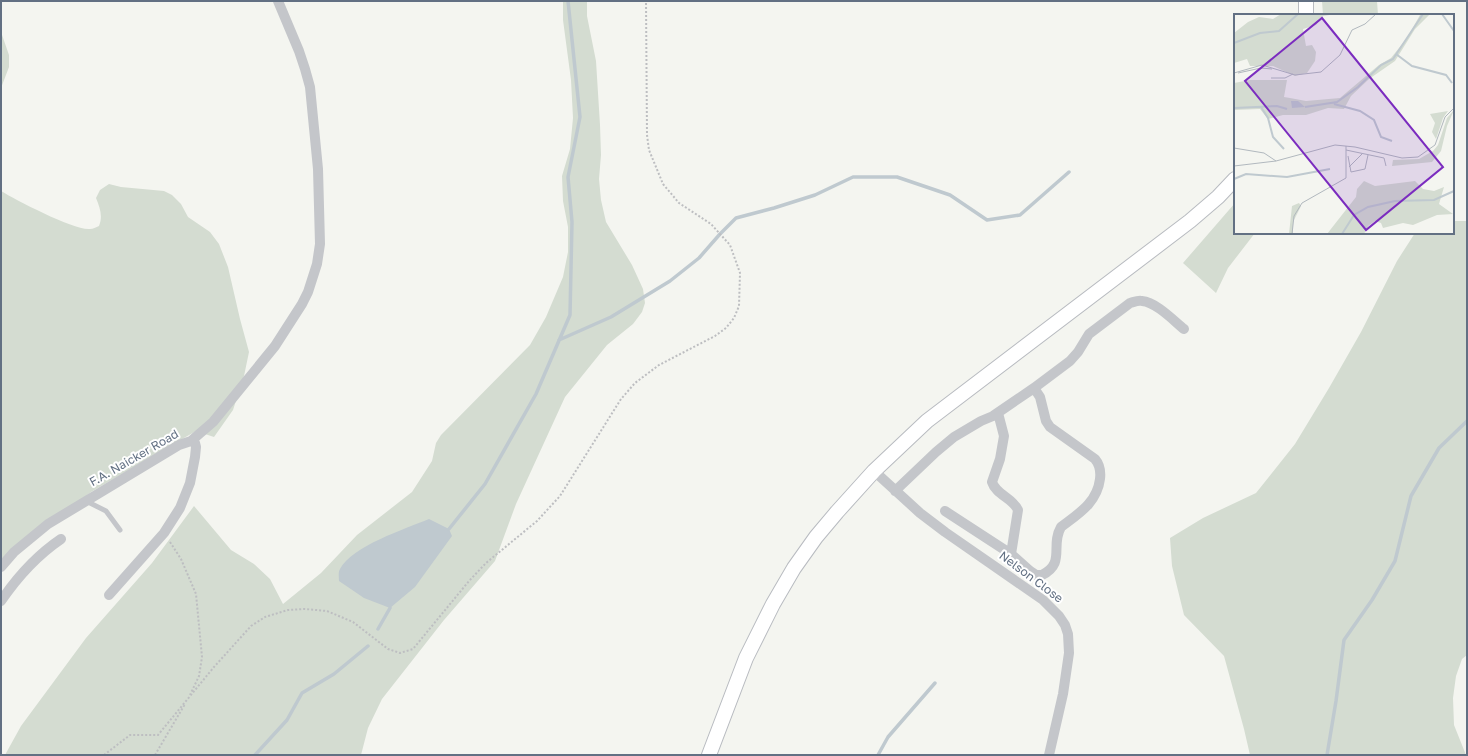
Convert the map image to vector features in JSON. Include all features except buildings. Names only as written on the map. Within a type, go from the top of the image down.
[{"type":"main road","points":[[1306,1],[1306,14]]},
{"type":"main road","points":[[709,755],[746,658],[790,574],[816,537],[874,471],[927,421],[1190,221],[1218,197],[1234,180]]},
{"type":"street","points":[[191,441],[213,422],[275,346],[302,304],[308,292],[317,264],[320,244],[318,169],[310,88],[299,51],[278,1]]},
{"type":"street","points":[[895,491],[954,437],[998,413],[1070,361],[1078,352],[1089,334],[1130,303],[1143,301],[1158,308],[1184,329]]},
{"type":"street","points":[[945,511],[1011,554],[1036,575],[1042,575],[1052,569],[1056,559],[1057,536],[1061,527],[1083,510],[1094,499],[1098,489],[1100,477],[1099,464],[1095,459],[1050,427],[1046,421],[1040,397],[1034,388]]},
{"type":"street","points":[[998,413],[1004,436],[1000,459],[992,482],[995,489],[1013,503],[1018,510],[1019,514],[1011,554]]},
{"type":"street","name":"F.A. Naicker Road","points":[[1,567],[14,552],[48,524],[179,445],[191,441],[195,443],[196,453],[190,483],[180,508],[164,533],[109,595]]},
{"type":"street","name":"Nelson Close","points":[[874,471],[895,491],[945,532],[1043,600],[1059,616],[1065,625],[1069,641],[1069,653],[1063,694],[1049,755]]},
{"type":"street","points":[[1,601],[29,564],[46,549],[61,539]]},
{"type":"lane","points":[[85,501],[106,511],[120,530]]},
{"type":"path","points":[[104,755],[130,736],[158,735],[214,667],[251,626],[264,617],[288,610],[305,609],[326,611],[353,622],[388,649],[400,653],[413,649],[469,581],[486,563],[537,521],[560,496],[620,399],[635,383],[659,365],[715,336],[726,328],[734,318],[739,306],[740,273],[730,245],[711,224],[679,203],[663,184],[649,150],[647,135],[646,1]]},
{"type":"path","points":[[155,755],[188,700],[199,676],[202,657],[196,594],[181,559],[164,533]]},
{"type":"shaded area","points":[[563,1],[587,1],[587,16],[596,61],[600,125],[601,155],[599,179],[601,200],[606,222],[632,265],[643,289],[645,303],[642,312],[633,324],[607,345],[565,397],[516,504],[495,561],[444,620],[382,699],[368,728],[361,755],[5,755],[21,726],[86,638],[152,563],[194,506],[231,550],[254,564],[270,579],[283,604],[321,573],[357,535],[412,492],[432,461],[436,443],[441,435],[530,345],[546,317],[563,277],[568,252],[568,227],[563,201],[562,176],[570,149],[573,118],[571,80],[563,20]]},
{"type":"shaded area","points":[[1322,1],[1377,1],[1378,14],[1323,14]]},
{"type":"shaded area","points":[[1,32],[9,55],[9,67],[1,88]]},
{"type":"shaded area","points":[[109,184],[121,187],[164,191],[172,195],[181,204],[188,217],[210,232],[219,244],[228,267],[249,352],[244,376],[233,410],[214,437],[196,431],[91,492],[1,563],[1,191],[32,208],[59,220],[82,228],[90,229],[99,226],[101,215],[96,198],[100,190]]},
{"type":"shaded area","points":[[1234,204],[1234,234],[1254,234],[1228,268],[1216,293],[1183,263]]},
{"type":"shaded area","points":[[1454,221],[1467,221],[1467,655],[1462,659],[1456,676],[1453,698],[1454,725],[1466,755],[1250,755],[1224,656],[1184,615],[1172,566],[1170,538],[1203,518],[1256,493],[1295,444],[1361,332],[1397,261],[1414,234],[1454,234]]},
{"type":"shaded area","points":[[429,519],[449,529],[452,536],[415,587],[390,608],[364,598],[339,581],[340,569],[346,561],[356,553],[380,539]]},
{"type":"waterway","points":[[449,529],[485,484],[536,394],[570,315],[572,222],[568,177],[580,117],[568,1]]},
{"type":"waterway","points":[[559,340],[611,317],[670,281],[699,258],[736,218],[815,195],[853,177],[897,177],[950,195],[987,220],[1020,215],[1069,172]]},
{"type":"waterway","points":[[1327,755],[1344,640],[1372,600],[1395,561],[1411,496],[1439,448],[1467,421]]},
{"type":"waterway","points":[[378,629],[390,608]]},
{"type":"waterway","points":[[255,755],[287,720],[302,693],[334,674],[368,646]]},
{"type":"waterway","points":[[878,755],[888,737],[935,683]]}]
